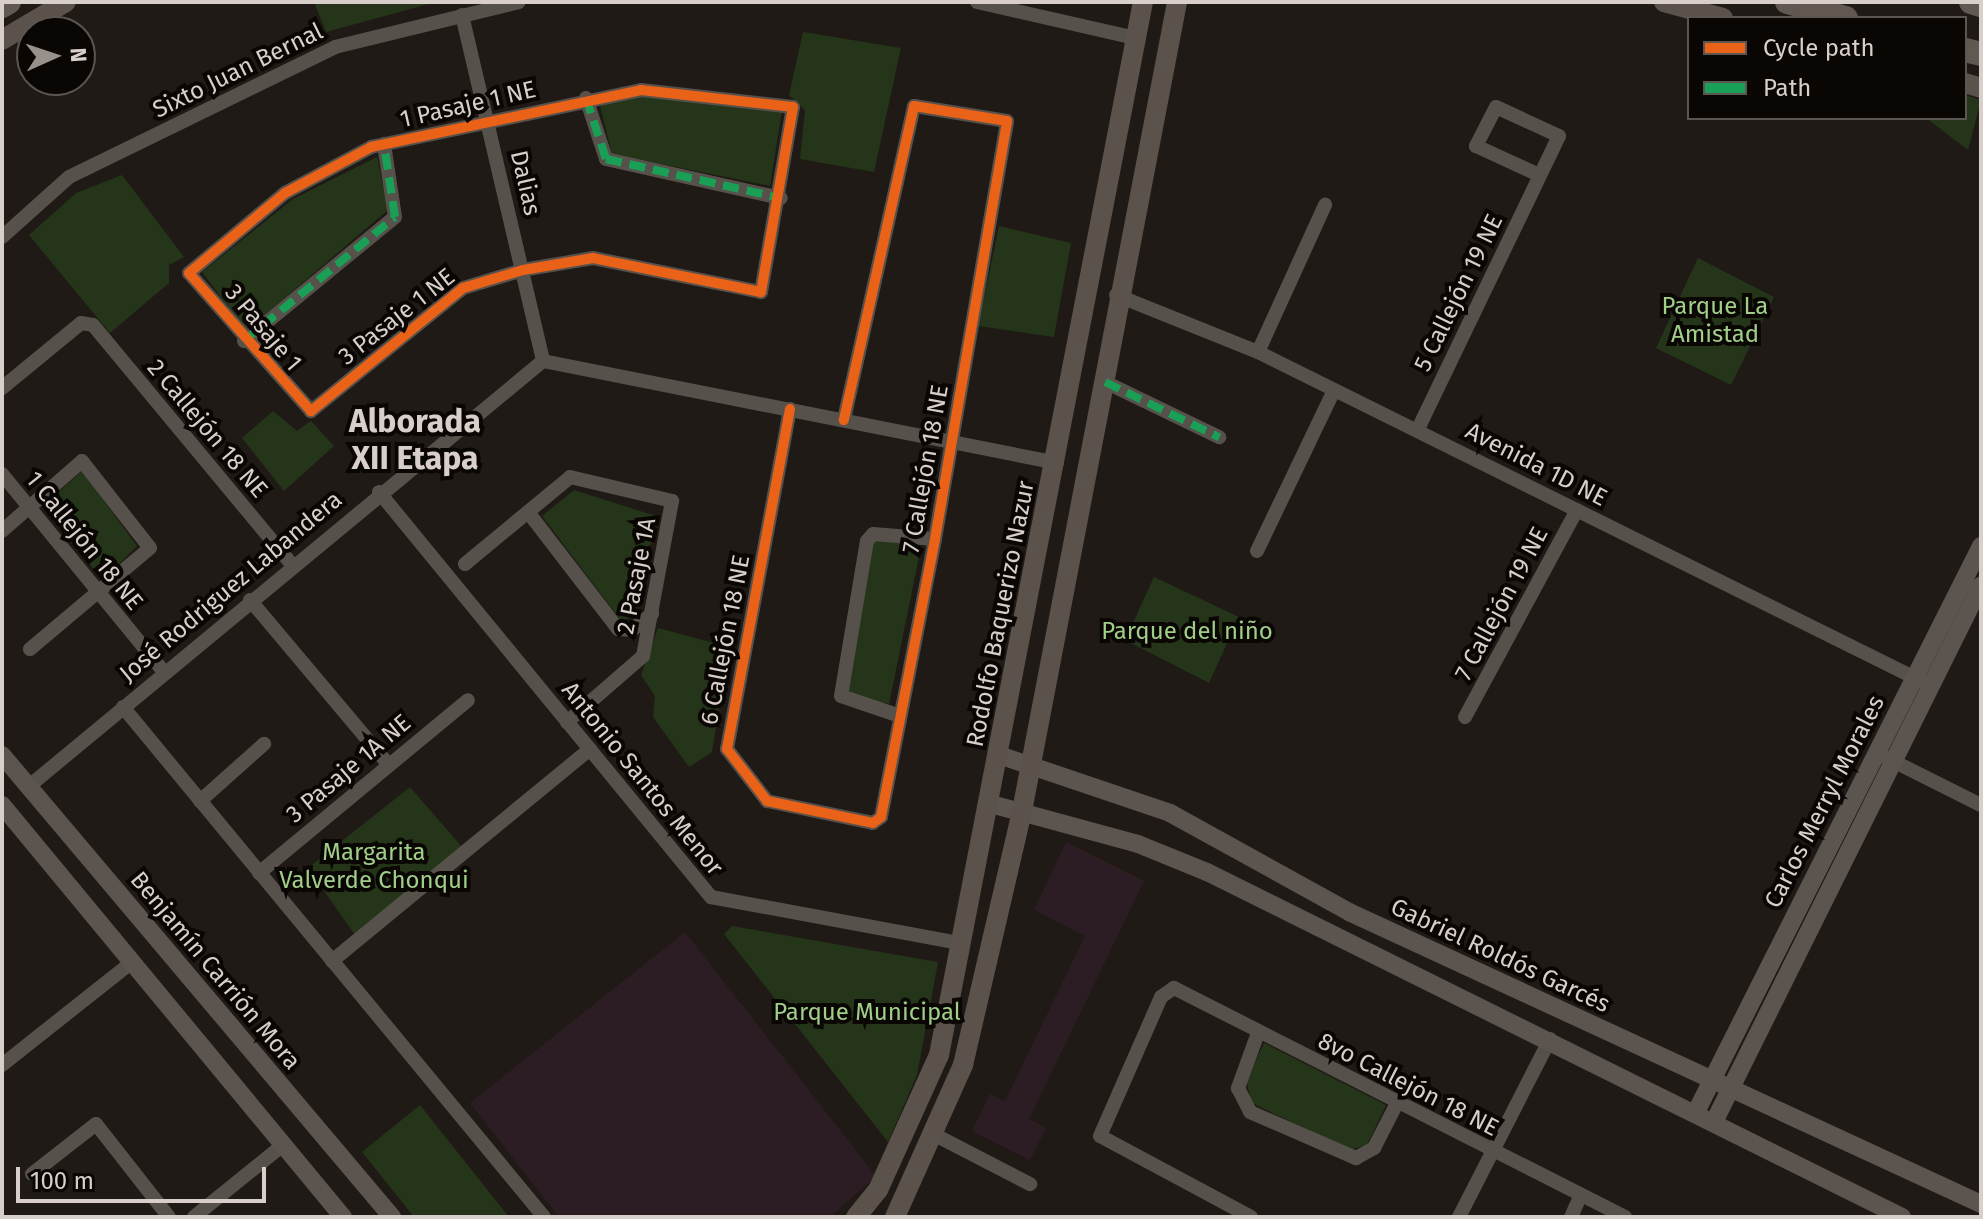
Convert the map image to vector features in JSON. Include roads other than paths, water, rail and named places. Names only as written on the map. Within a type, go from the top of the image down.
[{"type":"highway","points":[[2,6],[9,2]]},
{"type":"highway","points":[[1787,2],[1839,16]]},
{"type":"highway","points":[[1971,2],[1981,5]]},
{"type":"main road","points":[[2,40],[66,2]]},
{"type":"main road","name":"Rodolfo Baquerizo Nazur","points":[[856,1217],[878,1190],[939,1055],[991,804],[1143,2]]},
{"type":"main road","points":[[895,1217],[937,1136],[959,1081],[1022,811],[1105,382],[1116,295],[1177,2]]},
{"type":"main road","points":[[1664,2],[1716,16]]},
{"type":"main road","name":"Carlos Merryl Morales","points":[[1715,1120],[1922,681],[1981,546]]},
{"type":"main road","name":"Carlos Merryl Morales","points":[[1922,681],[1981,585]]},
{"type":"main road","name":"Benjamín Carrión Mora","points":[[2,755],[392,1217]]},
{"type":"main road","name":"Gabriel Roldós Garcés","points":[[999,755],[1156,807],[1349,912],[1981,1204]]},
{"type":"main road","name":"Carlos Merryl Morales","points":[[1696,1112],[1885,756]]},
{"type":"main road","points":[[991,804],[1022,811],[1207,872],[1715,1120],[1902,1217]]},
{"type":"main road","points":[[4,812],[343,1217]]},
{"type":"main road","points":[[308,1175],[327,1183],[357,1217]]},
{"type":"street","name":"Sixto Juan Bernal","points":[[2,237],[69,177],[335,47],[519,2]]},
{"type":"street","points":[[977,2],[1136,38]]},
{"type":"street","name":"Dalias","points":[[462,15],[543,361]]},
{"type":"street","name":"1 Pasaje 1 NE","points":[[189,273],[285,193],[384,144],[488,124],[586,98],[675,89],[793,107],[781,198]]},
{"type":"street","points":[[586,98],[606,159],[781,198]]},
{"type":"street","name":"7 Callejón 18 NE","points":[[844,420],[919,104],[1010,123],[935,539],[878,821]]},
{"type":"street","name":"5 Callejón 19 NE","points":[[1418,429],[1559,136],[1496,107],[1476,146],[1539,175]]},
{"type":"street","points":[[244,341],[395,217],[384,144]]},
{"type":"street","name":"3 Pasaje 1 NE","points":[[304,409],[463,288],[523,270],[593,258],[761,292],[781,198]]},
{"type":"street","points":[[1258,352],[1325,205]]},
{"type":"street","name":"3 Pasaje 1","points":[[189,273],[304,409]]},
{"type":"street","name":"Avenida 1D NE","points":[[1116,295],[1258,352],[1922,681]]},
{"type":"street","name":"2 Callejón 18 NE","points":[[2,388],[87,322],[292,565]]},
{"type":"street","points":[[543,361],[1057,463]]},
{"type":"street","name":"José Rodriguez Labandera","points":[[28,787],[379,492],[543,361]]},
{"type":"street","points":[[1105,382],[1219,437]]},
{"type":"street","points":[[1257,551],[1334,390]]},
{"type":"street","name":"6 Callejón 18 NE","points":[[790,409],[727,749],[767,801],[878,821]]},
{"type":"street","points":[[2,531],[82,461],[148,542],[149,552],[30,649]]},
{"type":"street","name":"1 Callejón 18 NE","points":[[2,474],[164,672]]},
{"type":"street","name":"2 Pasaje 1A","points":[[465,564],[570,477],[672,501],[643,656],[567,722]]},
{"type":"street","name":"Antonio Santos Menor","points":[[379,492],[711,897],[960,943]]},
{"type":"street","name":"7 Callejón 19 NE","points":[[1465,717],[1577,510]]},
{"type":"street","points":[[528,512],[618,629],[632,630],[652,614]]},
{"type":"street","name":"7 Callejón 18 NE","points":[[900,716],[841,696],[867,541],[873,534],[935,539]]},
{"type":"street","points":[[250,600],[388,764]]},
{"type":"street","name":"3 Pasaje 1A NE","points":[[259,873],[468,700]]},
{"type":"street","points":[[123,707],[544,1217]]},
{"type":"street","points":[[200,801],[264,744]]},
{"type":"street","points":[[332,961],[590,749]]},
{"type":"street","points":[[1885,756],[1981,805]]},
{"type":"street","points":[[2,1065],[132,962]]},
{"type":"street","name":"8vo Callejón 18 NE","points":[[1251,1217],[1100,1136],[1161,997],[1174,988],[1490,1153],[1625,1217]]},
{"type":"street","points":[[1258,1033],[1238,1088],[1250,1112],[1356,1158],[1374,1148],[1397,1103]]},
{"type":"street","points":[[1459,1217],[1550,1039]]},
{"type":"street","points":[[32,1174],[96,1124],[169,1217]]},
{"type":"street","points":[[937,1136],[1030,1184]]},
{"type":"street","points":[[194,1217],[284,1144]]},
{"type":"street","points":[[1571,1217],[1581,1195]]},
{"type":"district","name":"Alborada XII Etapa","points":[[415,440]]},
{"type":"park label","name":"Parque La Amistad","points":[[1715,321]]},
{"type":"park label","name":"Parque del niño","points":[[1187,632]]},
{"type":"park label","name":"Margarita Valverde Chonqui","points":[[374,867]]},
{"type":"park label","name":"Parque Municipal","points":[[867,1013]]}]
